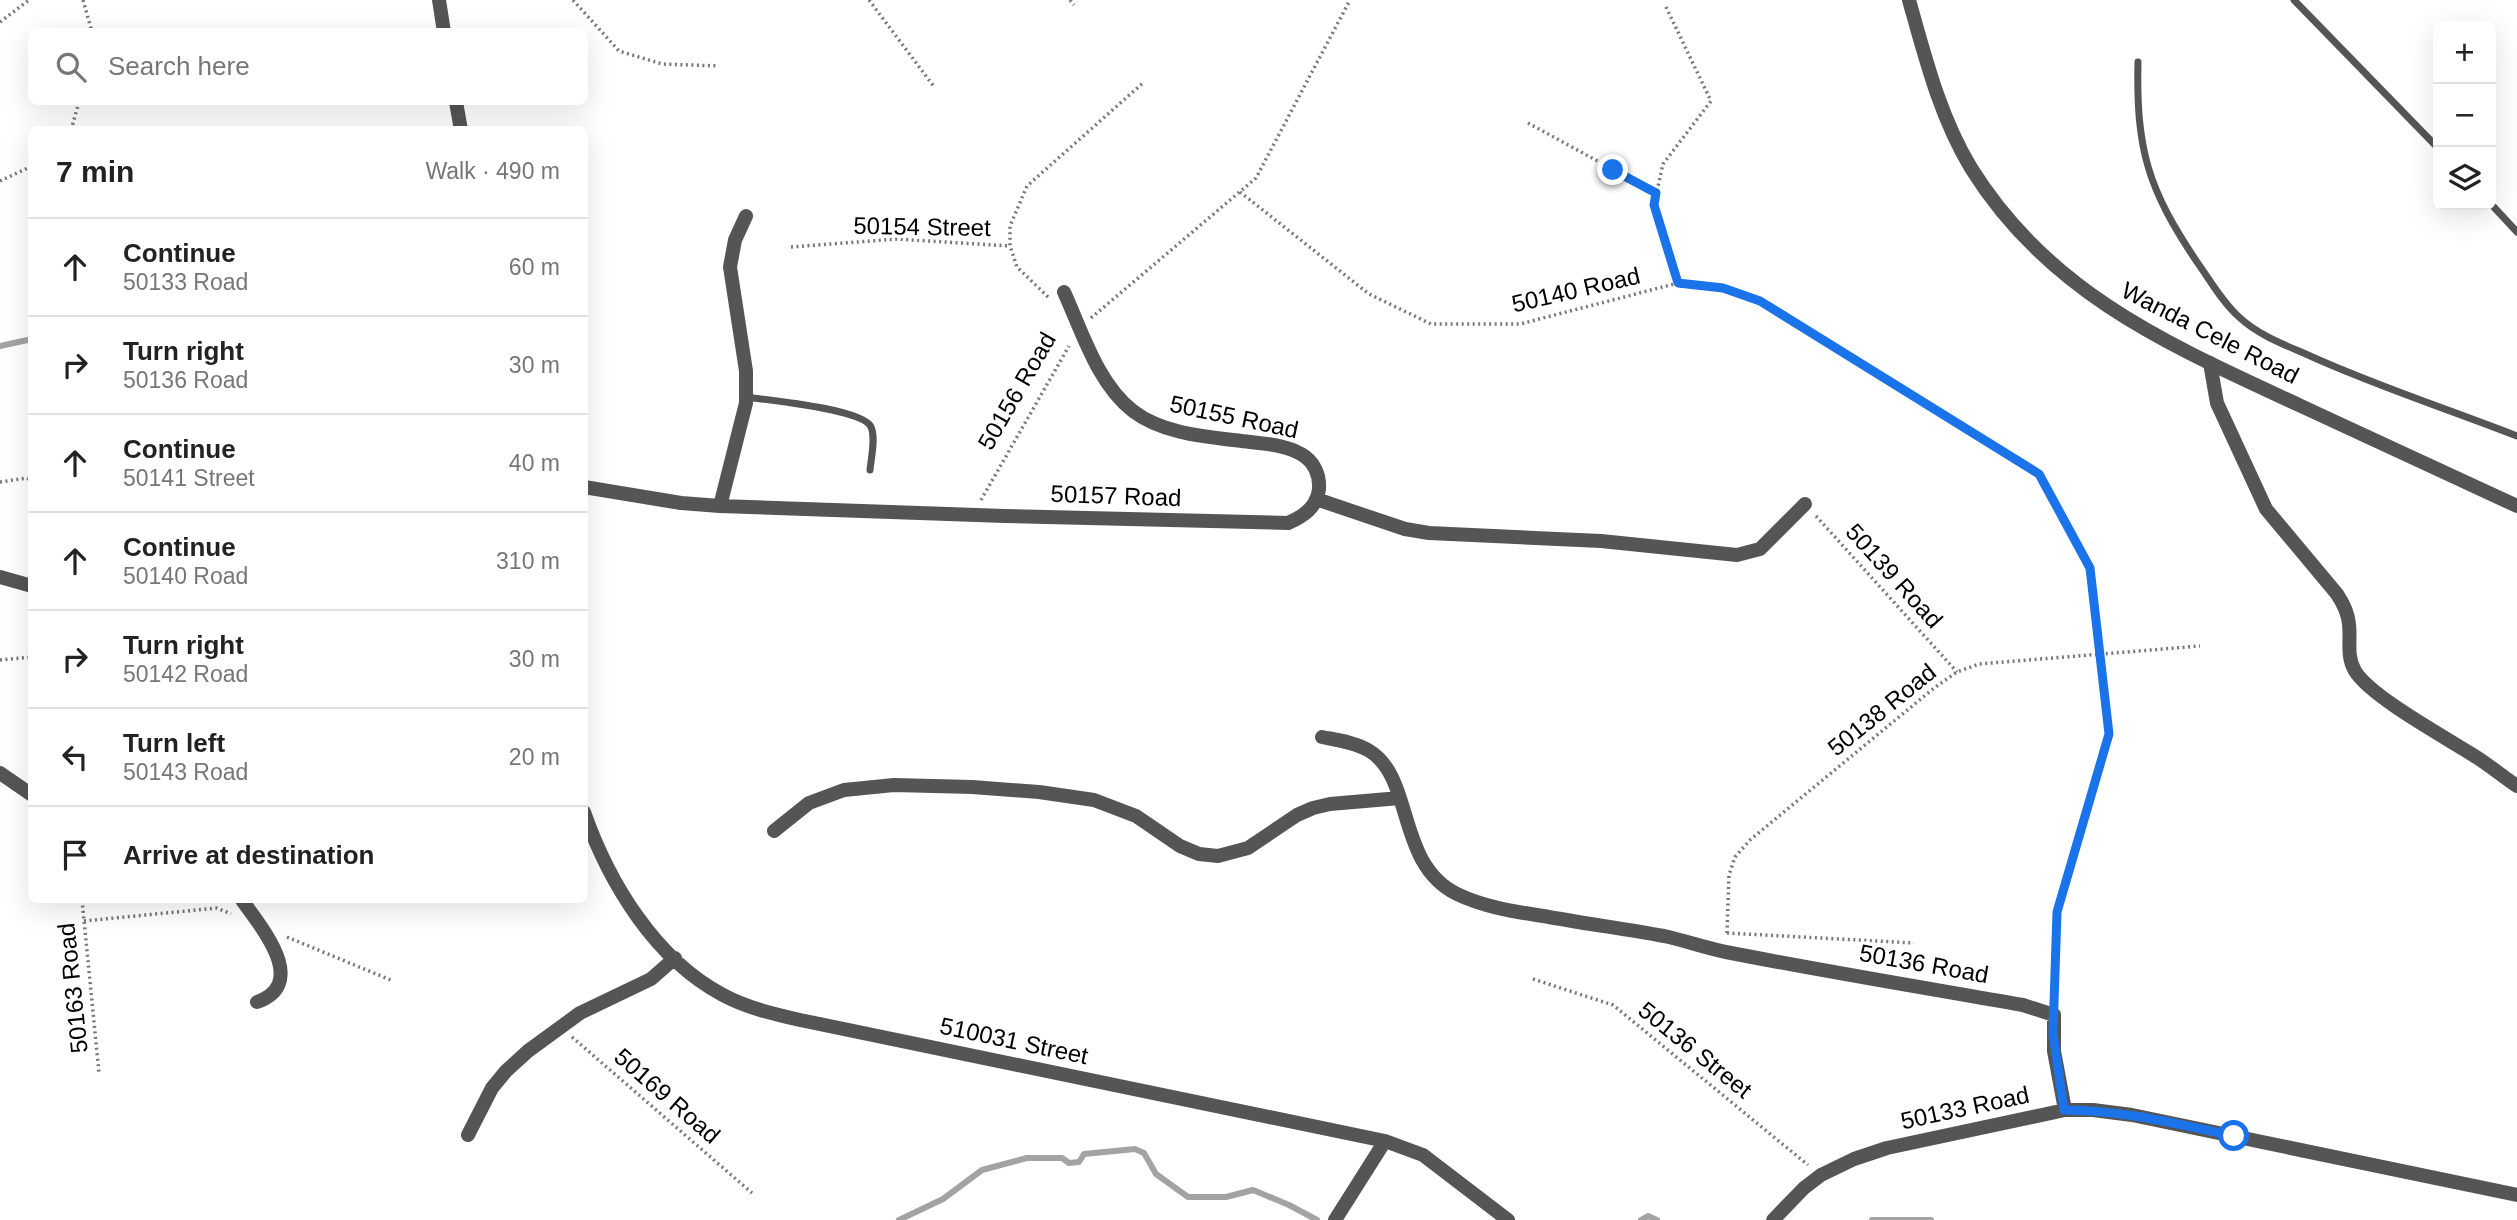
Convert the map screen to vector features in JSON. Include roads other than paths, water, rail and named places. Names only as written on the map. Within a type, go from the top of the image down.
[{"type":"street","points":[[439,0],[443,28]]},
{"type":"street","name":"Wanda Cele Road","points":[[1909,0],[1929,73],[1951,129],[1971,167],[1996,204],[2026,239],[2060,272],[2101,303],[2156,336],[2517,506]]},
{"type":"street","points":[[457,105],[460,126]]},
{"type":"street","points":[[588,488],[681,503],[720,506],[738,441],[746,397],[742,335],[730,267],[735,240],[746,216]]},
{"type":"street","name":"50155 Road","points":[[1059,297],[1080,327],[1106,382],[1131,410],[1156,424],[1179,431],[1290,448],[1314,464],[1319,480],[1316,499]]},
{"type":"street","points":[[2210,363],[2217,403],[2266,509],[2345,606],[2349,622],[2350,661],[2356,673],[2365,684],[2386,699],[2517,786]]},
{"type":"street","points":[[1316,499],[1405,529],[1429,533],[1601,541],[1737,555],[1760,549],[1805,504]]},
{"type":"street","name":"50157 Road","points":[[720,506],[1288,523],[1311,509],[1316,499]]},
{"type":"street","points":[[0,578],[28,585]]},
{"type":"street","name":"50136 Road","points":[[1322,737],[1368,749],[1388,770],[1420,855],[1439,880],[1454,892],[1471,900],[1507,911],[2023,1005],[2054,1015],[2054,1051],[2064,1110]]},
{"type":"street","points":[[0,773],[28,792]]},
{"type":"street","points":[[774,831],[809,803],[844,790],[894,786],[972,787],[1039,792],[1094,800],[1136,816],[1180,846],[1199,854],[1218,856],[1248,848],[1297,815],[1313,808],[1400,798]]},
{"type":"street","name":"510031 Street","points":[[588,820],[611,875],[640,922],[697,978],[724,996],[763,1011],[1385,1141],[1423,1155],[1508,1220]]},
{"type":"street","points":[[244,903],[262,927],[277,955],[280,972],[274,993],[257,1002]]},
{"type":"street","points":[[468,1135],[492,1088],[506,1070],[559,1026],[651,979],[675,958]]},
{"type":"street","name":"50133 Road","points":[[1773,1220],[1804,1188],[1821,1175],[1854,1159],[1887,1148],[2064,1110],[2093,1110],[2132,1115],[2517,1195]]},
{"type":"street","points":[[1335,1220],[1385,1141]]},
{"type":"lane","points":[[2294,0],[2437,147]]},
{"type":"lane","points":[[2138,62],[2139,126],[2152,183],[2191,253],[2239,317],[2269,337],[2343,371],[2517,436]]},
{"type":"lane","points":[[2496,209],[2517,232]]},
{"type":"lane","points":[[746,397],[864,418],[871,425],[873,433],[870,470]]},
{"type":"waterway","points":[[0,346],[28,340]]},
{"type":"waterway","points":[[899,1220],[943,1199],[982,1170],[1027,1158],[1062,1158],[1069,1163],[1079,1162],[1084,1154],[1135,1149],[1144,1153],[1156,1174],[1188,1197],[1226,1197],[1253,1190],[1317,1220]]},
{"type":"waterway","points":[[1641,1220],[1648,1216],[1657,1220]]},
{"type":"waterway","points":[[1872,1220],[1931,1220]]}]
